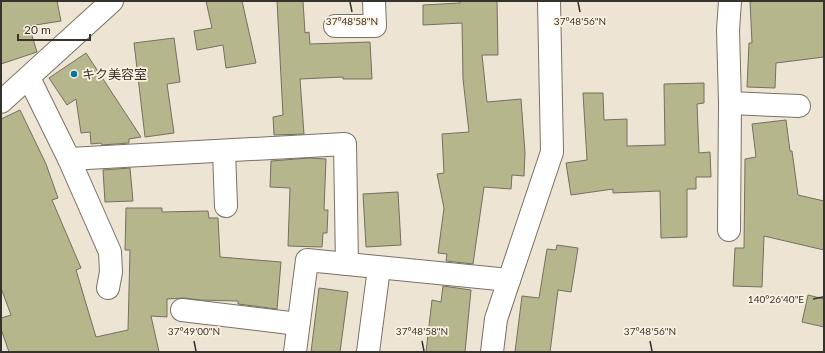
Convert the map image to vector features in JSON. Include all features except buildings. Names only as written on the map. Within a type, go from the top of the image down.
[{"type":"street","points":[[1,102],[112,1]]},
{"type":"street","points":[[335,26],[375,26],[374,1]]},
{"type":"street","points":[[492,352],[496,319],[552,152],[550,1]]},
{"type":"street","points":[[729,230],[730,103],[728,30],[730,1]]},
{"type":"street","points":[[29,78],[69,159],[110,252],[112,272],[108,288]]},
{"type":"street","points":[[730,103],[799,106]]},
{"type":"street","points":[[69,159],[345,144],[347,264]]},
{"type":"street","points":[[224,151],[226,206]]},
{"type":"street","points":[[295,352],[307,260],[509,280]]},
{"type":"street","points":[[368,352],[380,268]]},
{"type":"street","points":[[182,310],[298,324]]},
{"type":"place","name":"キク美容室","points":[[74,74]]}]
